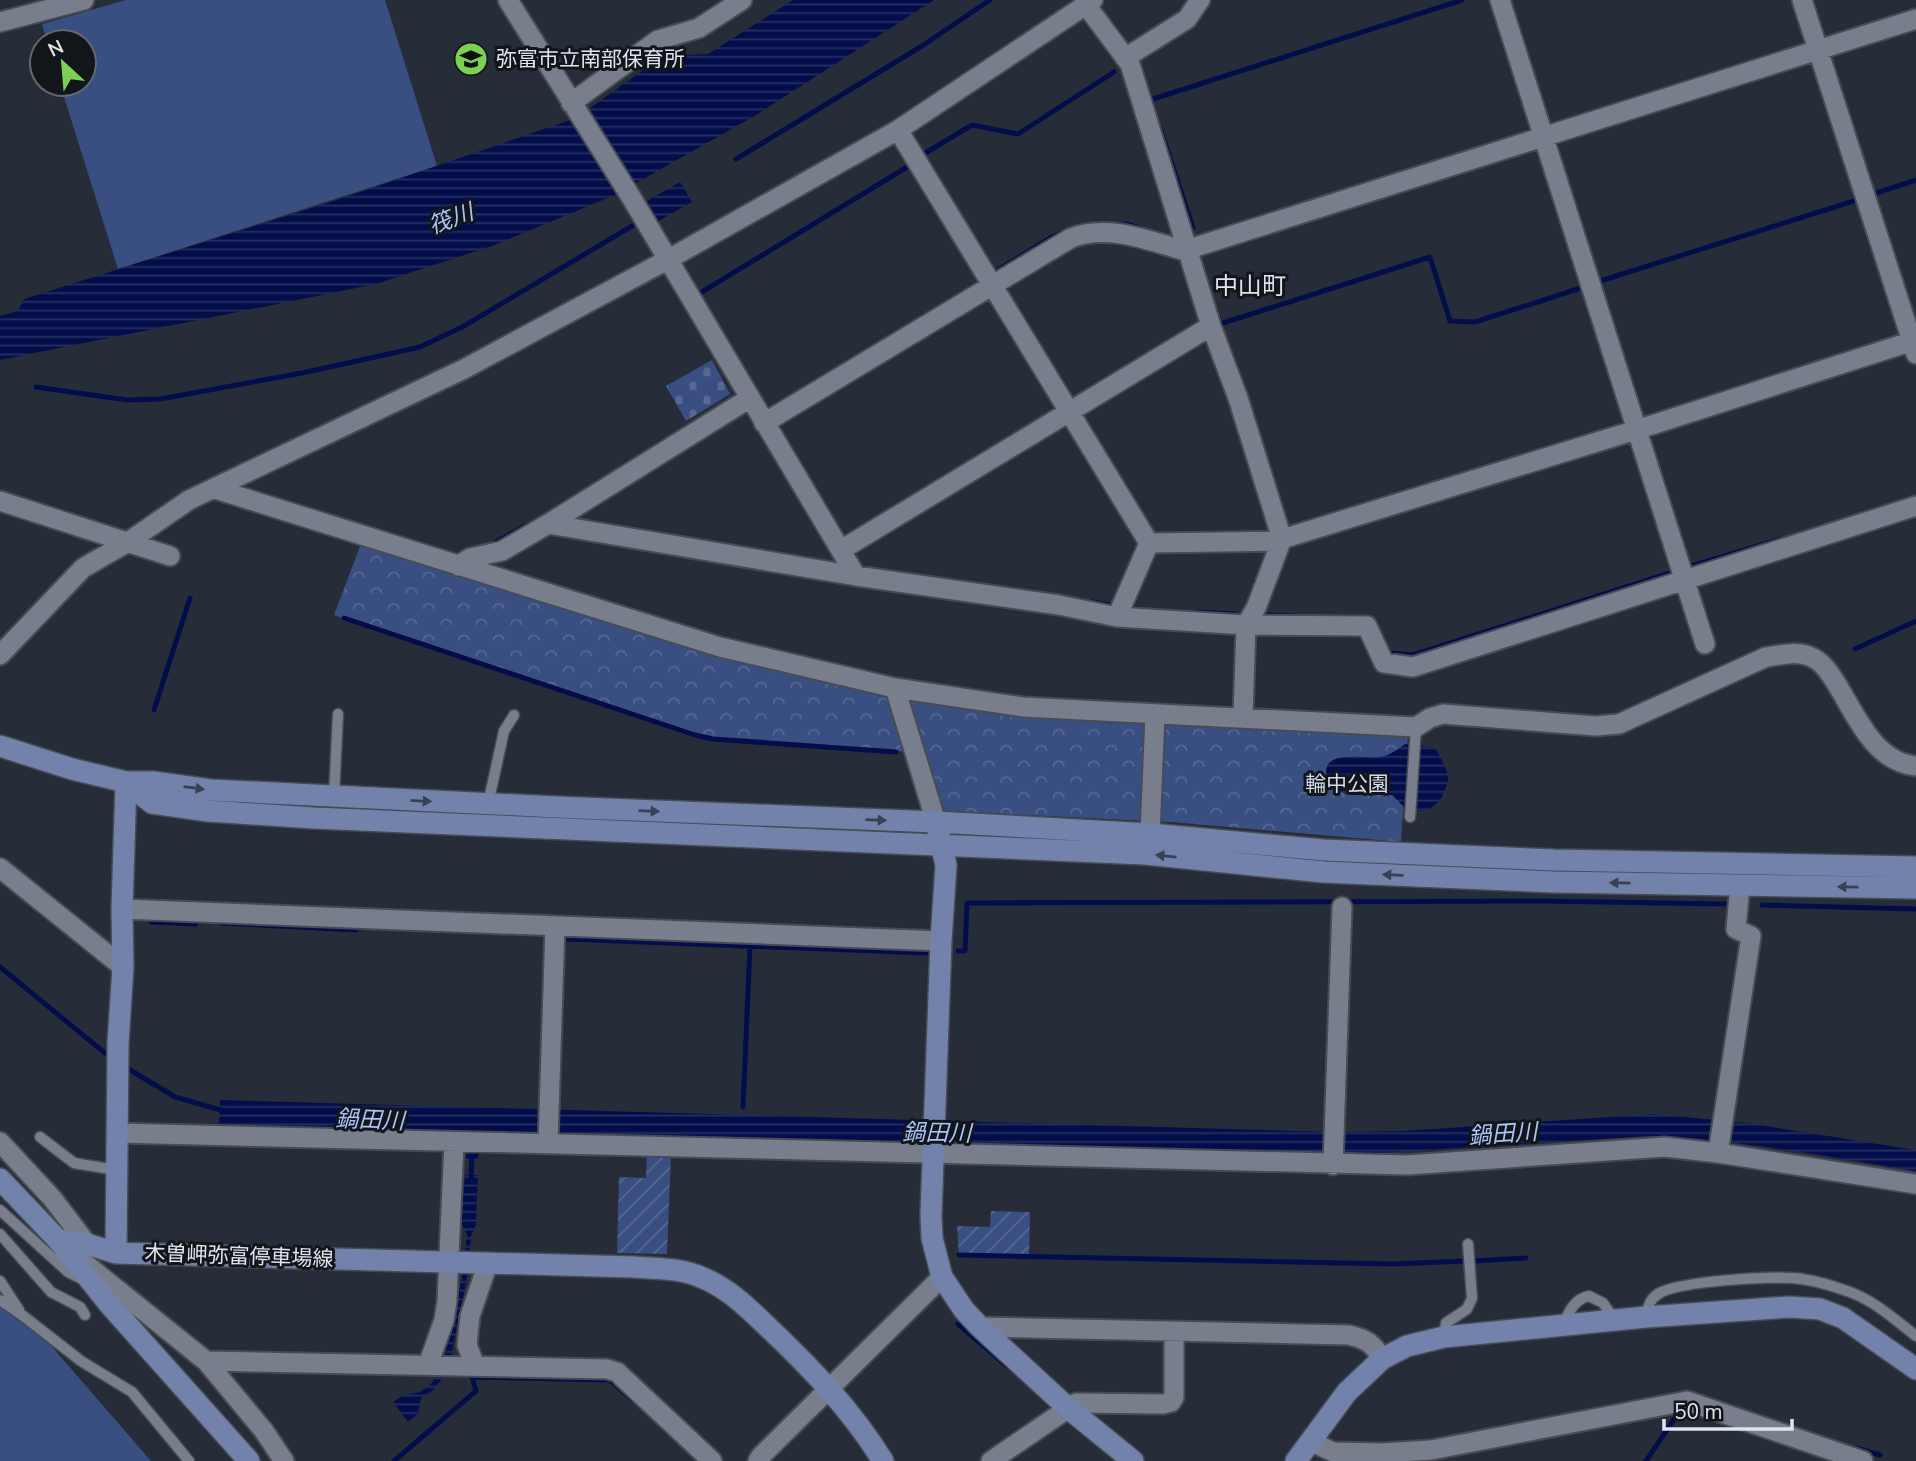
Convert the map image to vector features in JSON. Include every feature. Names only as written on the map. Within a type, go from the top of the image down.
[{"type":"street","points":[[0,22],[84,0]]},
{"type":"street","points":[[508,0],[631,197],[856,576]]},
{"type":"street","points":[[574,107],[658,40],[699,28],[742,0]]},
{"type":"street","points":[[1125,58],[1187,19],[1200,0]]},
{"type":"street","points":[[1500,0],[1705,644]]},
{"type":"street","points":[[1149,543],[1282,540],[1915,345],[1802,0]]},
{"type":"street","points":[[0,655],[83,568],[128,542],[188,500],[464,369],[667,260],[898,130],[1089,3],[1130,64],[1211,326],[1238,398],[1282,540],[1256,608],[1246,625],[1243,717]]},
{"type":"street","points":[[764,423],[992,283],[1082,233],[1115,232],[1189,251],[1542,135],[1916,19]]},
{"type":"street","points":[[898,130],[1149,543]]},
{"type":"street","points":[[841,550],[1211,326]]},
{"type":"street","points":[[458,566],[470,558],[502,551],[750,398]]},
{"type":"street","points":[[215,489],[720,647],[895,688],[1023,707],[1243,717],[1416,733],[1430,718],[1443,714],[1596,726],[1619,723],[1766,657],[1790,653],[1808,655],[1821,662],[1878,750],[1901,765],[1916,766]]},
{"type":"street","points":[[0,501],[170,556]]},
{"type":"street","points":[[548,524],[856,576],[1059,605],[1117,617],[1246,625],[1367,626],[1384,663],[1413,667],[1916,506]]},
{"type":"street","points":[[1117,617],[1149,543]]},
{"type":"street","points":[[895,688],[936,822],[946,865],[933,1154],[932,1238],[942,1277],[964,1310],[980,1327],[1068,1408],[1133,1461]]},
{"type":"street","points":[[1150,834],[1155,715]]},
{"type":"street","points":[[0,746],[126,782],[334,797],[936,822],[1150,834],[1324,850],[1554,860],[1916,866]]},
{"type":"street","points":[[126,782],[152,803],[208,811],[1145,854],[1322,872],[1553,882],[1916,888]]},
{"type":"street","name":"木曽岬弥富停車場線","points":[[126,782],[123,967],[118,1043],[116,1253],[669,1269],[704,1278],[726,1290],[752,1312],[831,1388],[862,1427],[883,1461]]},
{"type":"street","points":[[0,868],[123,967]]},
{"type":"street","points":[[1719,1149],[1751,936],[1737,929],[1740,885]]},
{"type":"street","points":[[1333,1160],[1342,908]]},
{"type":"street","points":[[122,909],[941,941]]},
{"type":"street","points":[[548,1141],[555,926]]},
{"type":"street","points":[[117,1133],[489,1143],[548,1141],[933,1154],[1333,1160],[1407,1166],[1665,1147],[1719,1149],[1916,1184]]},
{"type":"street","points":[[0,1142],[52,1198],[87,1244]]},
{"type":"street","points":[[449,1366],[467,1345],[470,1316],[458,1142]]},
{"type":"street","points":[[0,1179],[58,1240],[94,1285],[249,1461]]},
{"type":"street","points":[[58,1240],[87,1244],[116,1253]]},
{"type":"street","points":[[58,1240],[206,1362],[264,1431],[284,1461]]},
{"type":"street","points":[[449,1366],[444,1320],[447,1300],[467,1263]]},
{"type":"street","points":[[758,1461],[942,1277]]},
{"type":"street","points":[[1296,1461],[1347,1392],[1382,1359],[1407,1346],[1444,1337],[1646,1317],[1789,1307],[1819,1309],[1843,1318],[1916,1369]]},
{"type":"street","points":[[980,1327],[1349,1335],[1374,1345],[1382,1359]]},
{"type":"street","points":[[991,1461],[1076,1403],[1171,1402],[1174,1397],[1174,1331]]},
{"type":"street","points":[[206,1362],[607,1369],[617,1372],[712,1461]]},
{"type":"street","points":[[1310,1441],[1333,1452],[1388,1457],[1687,1401],[1818,1454],[1863,1461]]},
{"type":"lane","points":[[334,797],[338,714]]},
{"type":"lane","points":[[488,804],[503,731],[514,715]]},
{"type":"lane","points":[[1410,817],[1416,733]]},
{"type":"lane","points":[[40,1137],[74,1163],[117,1170]]},
{"type":"lane","points":[[0,1210],[68,1272],[94,1285]]},
{"type":"lane","points":[[0,1234],[51,1292],[80,1307],[85,1315]]},
{"type":"lane","points":[[1444,1337],[1446,1323],[1466,1309],[1472,1298],[1468,1244]]},
{"type":"lane","points":[[1646,1317],[1648,1303],[1668,1289],[1744,1280],[1801,1279],[1846,1290],[1868,1300],[1916,1336]]},
{"type":"lane","points":[[0,1281],[22,1315]]},
{"type":"lane","points":[[0,1300],[81,1361],[132,1392],[189,1461]]},
{"type":"green space","points":[[126,0],[385,0],[437,166],[118,269],[64,98],[98,98],[98,28],[43,28],[42,24]]},
{"type":"green space","points":[[712,360],[730,394],[686,421],[666,386]]},
{"type":"green space","name":"輪中公園","points":[[361,544],[718,653],[1021,715],[1176,726],[1408,733],[1401,842],[1171,822],[924,810],[910,752],[713,739],[695,735],[334,615]]},
{"type":"green space","points":[[647,1152],[671,1153],[667,1254],[617,1253],[619,1177],[646,1178]]},
{"type":"green space","points":[[991,1211],[1030,1212],[1029,1257],[959,1255],[957,1226],[990,1227]]},
{"type":"green space","points":[[0,1307],[47,1341],[151,1461],[0,1461]]},
{"type":"water","name":"筏川","points":[[793,0],[934,0],[753,117],[615,195],[495,245],[376,284],[0,360],[0,316],[18,311],[24,299],[337,200],[576,118],[663,56],[708,54]]},
{"type":"water","points":[[680,182],[692,202],[657,222],[645,202]]},
{"type":"water","points":[[1405,744],[1435,748],[1444,764],[1448,782],[1434,806],[1419,811],[1407,810],[1392,795],[1349,795],[1330,787],[1326,774],[1327,766],[1332,760],[1383,756]]},
{"type":"water","points":[[220,1100],[1335,1132],[1403,1131],[1654,1114],[1747,1123],[1916,1150],[1916,1171],[1750,1145],[1649,1136],[1360,1154],[480,1133],[478,1160],[466,1160],[467,1133],[219,1127]]},
{"type":"water","points":[[465,1175],[478,1175],[476,1225],[471,1236],[467,1278],[448,1371],[433,1390],[421,1398],[418,1414],[408,1422],[393,1402],[404,1395],[420,1392],[430,1385],[441,1371],[462,1279],[467,1235],[461,1222]]},
{"type":"waterway","points":[[736,159],[922,46],[990,0]]},
{"type":"waterway","points":[[1150,100],[1462,0]]},
{"type":"waterway","points":[[922,155],[972,125],[1018,134],[1114,72]]},
{"type":"waterway","points":[[1160,128],[1193,228]]},
{"type":"waterway","points":[[697,295],[912,164]]},
{"type":"waterway","points":[[1873,194],[1916,180]]},
{"type":"waterway","points":[[1597,282],[1857,200]]},
{"type":"waterway","points":[[1116,225],[1126,224],[1140,228]]},
{"type":"waterway","points":[[36,387],[127,400],[160,399],[302,373],[420,347],[464,326],[632,226]]},
{"type":"waterway","points":[[995,272],[1068,230]]},
{"type":"waterway","points":[[1218,317],[1220,324],[1430,257],[1450,321],[1475,322],[1584,287]]},
{"type":"waterway","points":[[491,545],[525,526]]},
{"type":"waterway","points":[[1691,566],[1781,539]]},
{"type":"waterway","points":[[1387,650],[1389,653],[1413,655],[1670,573]]},
{"type":"waterway","points":[[154,710],[190,598]]},
{"type":"waterway","points":[[1092,602],[1110,605]]},
{"type":"waterway","points":[[1196,612],[1235,614]]},
{"type":"waterway","points":[[1265,615],[1293,616]]},
{"type":"waterway","points":[[344,618],[695,735],[713,739],[896,752]]},
{"type":"waterway","points":[[1855,649],[1916,621]]},
{"type":"waterway","points":[[958,951],[965,951],[967,903],[1540,901],[1725,904]]},
{"type":"waterway","points":[[1762,905],[1916,909]]},
{"type":"waterway","points":[[151,922],[196,924]]},
{"type":"waterway","points":[[221,923],[356,930]]},
{"type":"waterway","points":[[566,939],[926,953]]},
{"type":"waterway","points":[[743,1107],[750,946]]},
{"type":"waterway","name":"鍋田川","points":[[0,967],[111,1058]]},
{"type":"waterway","name":"鍋田川","points":[[122,1065],[175,1097],[224,1111]]},
{"type":"waterway","points":[[471,1179],[472,1154]]},
{"type":"waterway","points":[[959,1255],[1392,1264],[1465,1261]]},
{"type":"waterway","points":[[1473,1261],[1526,1258]]},
{"type":"waterway","points":[[958,1324],[1007,1366]]},
{"type":"waterway","points":[[394,1461],[476,1391],[472,1377],[610,1380],[634,1401]]},
{"type":"waterway","points":[[1646,1461],[1679,1412]]},
{"type":"waterway","points":[[1856,1448],[1880,1455]]},
{"type":"place","name":"弥富市立南部保育所","points":[[471,59]]},
{"type":"district","name":"中山町","points":[[1250,286]]}]
